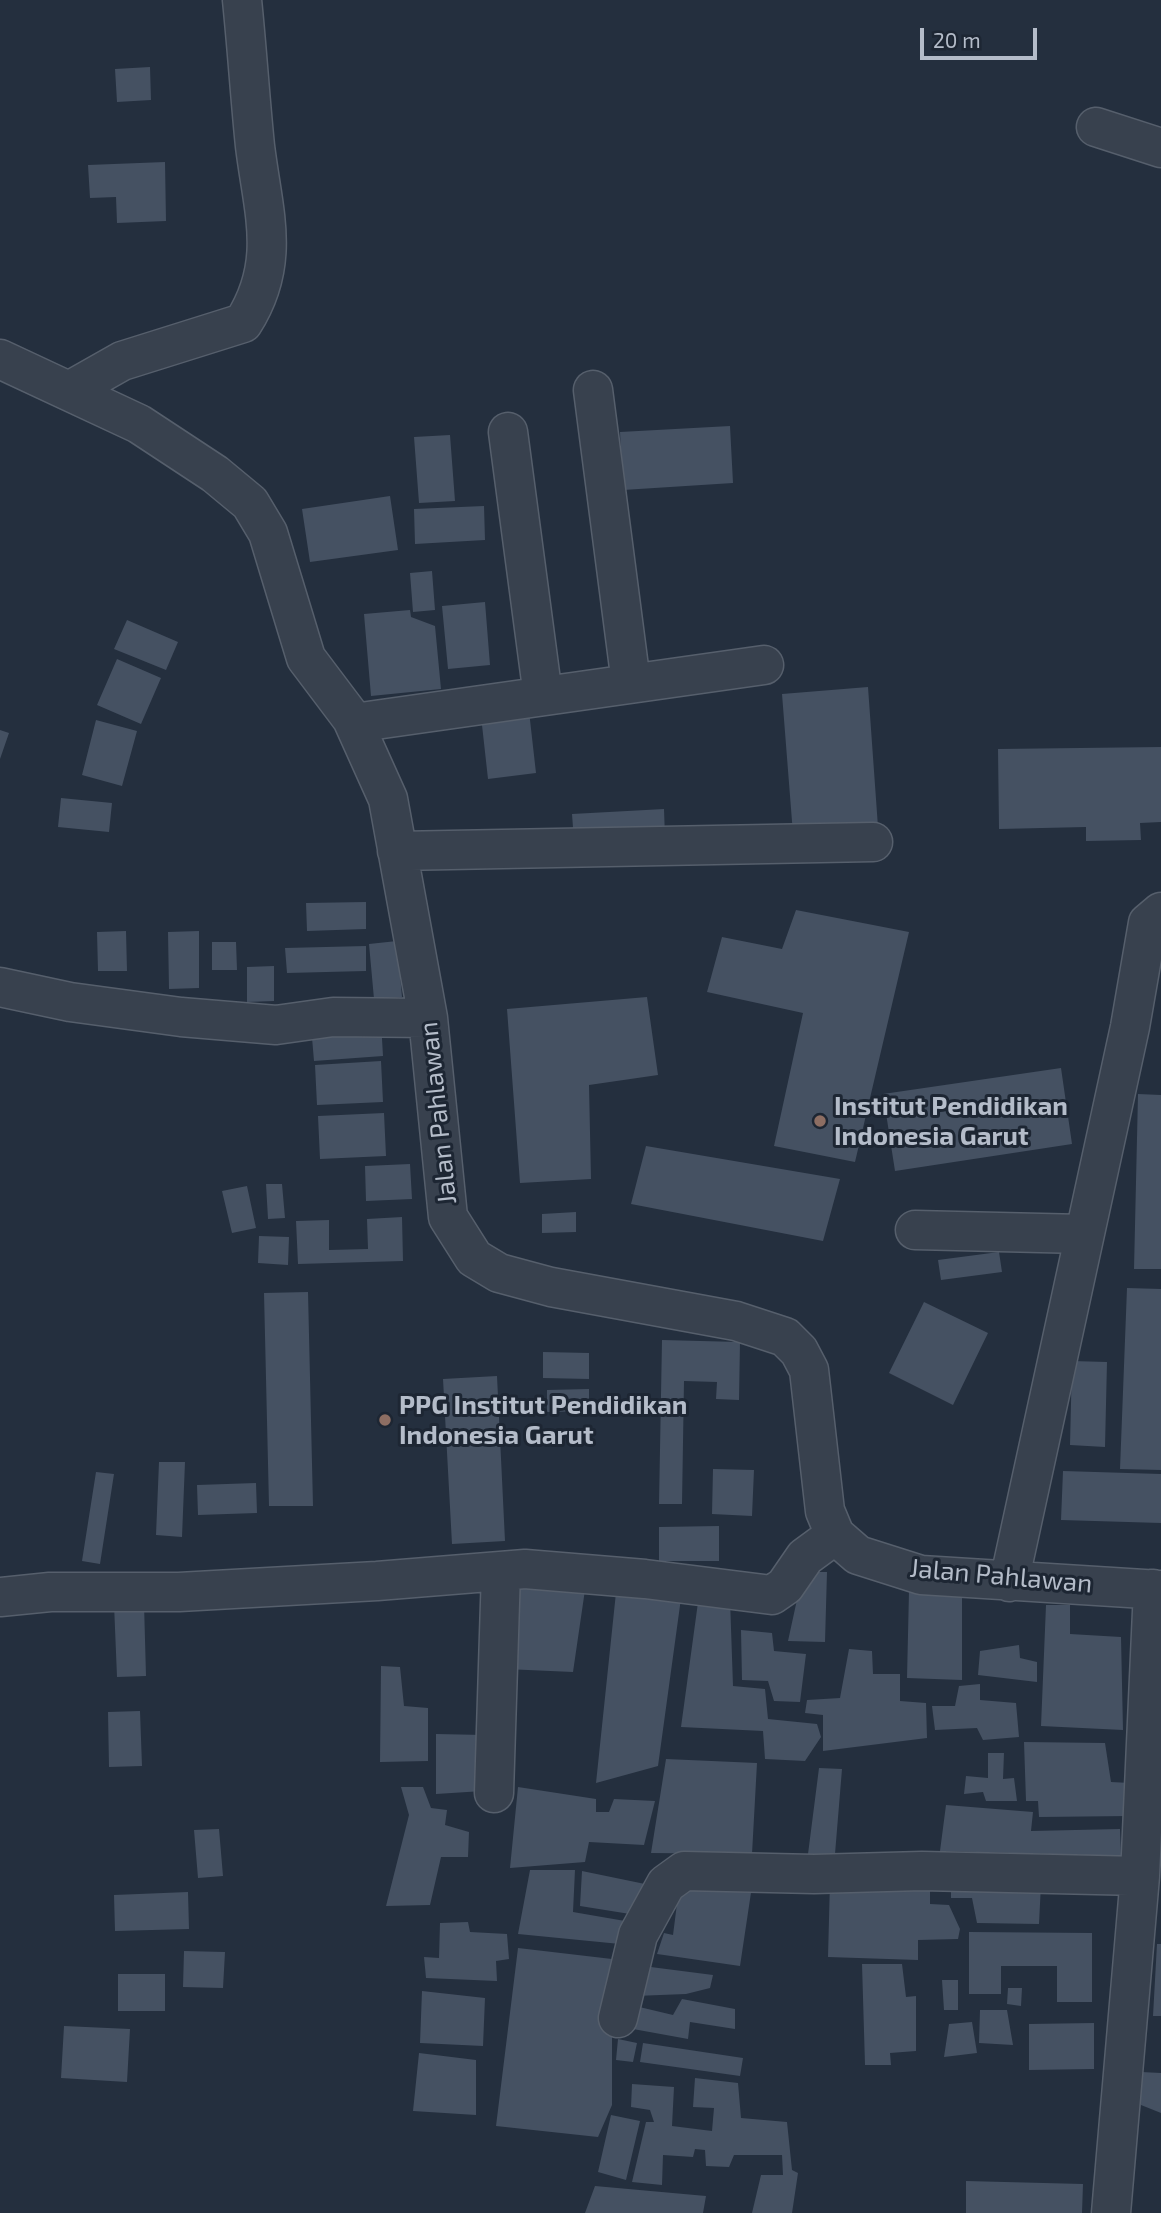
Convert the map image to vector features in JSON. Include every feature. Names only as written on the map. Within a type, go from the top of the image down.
[{"type":"street","points":[[69,391],[122,361],[243,323],[256,302],[265,272],[267,222],[256,149],[243,8]]},
{"type":"street","points":[[1096,127],[1161,148]]},
{"type":"street","name":"Jalan Pahlawan","points":[[0,359],[139,424],[215,474],[250,503],[268,533],[306,658],[354,723],[388,799],[428,1018],[448,1217],[474,1258],[499,1273],[551,1287],[736,1321],[785,1337],[799,1351],[809,1370],[825,1511],[835,1535],[858,1555],[921,1576],[1157,1589]]},
{"type":"street","points":[[593,390],[631,683]]},
{"type":"street","points":[[508,432],[543,696]]},
{"type":"street","points":[[354,723],[764,665]]},
{"type":"street","points":[[397,851],[873,842]]},
{"type":"street","points":[[1009,1582],[1130,1027],[1148,923],[1161,912]]},
{"type":"street","points":[[0,987],[82,1004],[276,1025],[333,1017],[428,1018]]},
{"type":"street","points":[[915,1230],[1083,1234]]},
{"type":"street","points":[[0,1597],[50,1592],[179,1592],[311,1585],[525,1569],[645,1579],[772,1595],[785,1586],[805,1557],[835,1535]]},
{"type":"street","points":[[494,1793],[501,1571]]},
{"type":"street","points":[[1111,2213],[1139,1876],[1157,1589]]},
{"type":"street","points":[[618,2018],[638,1935],[666,1884],[684,1871],[814,1874],[922,1871],[1139,1876]]},
{"type":"building","points":[[150,67],[151,100],[117,102],[115,69]]},
{"type":"building","points":[[165,162],[166,221],[117,223],[116,197],[90,198],[88,165]]},
{"type":"building","points":[[730,426],[733,483],[623,490],[620,432]]},
{"type":"building","points":[[450,435],[455,501],[419,503],[414,437]]},
{"type":"building","points":[[390,496],[398,550],[310,562],[302,509]]},
{"type":"building","points":[[484,506],[485,540],[415,544],[414,509]]},
{"type":"building","points":[[432,571],[435,610],[413,612],[410,573]]},
{"type":"building","points":[[485,602],[490,665],[448,669],[442,606]]},
{"type":"building","points":[[410,610],[411,617],[435,626],[441,689],[371,696],[364,614]]},
{"type":"building","points":[[127,620],[178,642],[166,670],[114,649]]},
{"type":"building","points":[[117,659],[161,678],[141,724],[97,705]]},
{"type":"building","points":[[868,687],[878,827],[793,834],[782,694]]},
{"type":"building","points":[[529,711],[536,773],[488,779],[481,716]]},
{"type":"building","points":[[96,720],[137,731],[122,786],[82,775]]},
{"type":"building","points":[[0,730],[9,733],[0,759]]},
{"type":"building","points":[[1161,747],[1161,822],[1140,823],[1141,840],[1086,841],[1086,827],[999,829],[998,749]]},
{"type":"building","points":[[61,798],[112,803],[109,832],[58,827]]},
{"type":"building","points":[[664,809],[665,837],[574,841],[572,814]]},
{"type":"building","points":[[366,902],[366,929],[307,931],[306,903]]},
{"type":"building","points":[[796,910],[909,932],[855,1162],[774,1146],[803,1013],[707,992],[722,937],[782,949]]},
{"type":"building","points":[[126,931],[127,971],[98,971],[97,932]]},
{"type":"building","points":[[199,931],[199,988],[169,989],[168,932]]},
{"type":"building","points":[[397,941],[402,997],[374,999],[369,944]]},
{"type":"building","points":[[212,942],[236,942],[237,970],[212,970]]},
{"type":"building","points":[[366,946],[366,971],[287,973],[285,948]]},
{"type":"building","points":[[274,966],[274,1001],[247,1002],[247,967]]},
{"type":"building","points":[[647,997],[658,1075],[589,1085],[591,1179],[520,1183],[507,1009]]},
{"type":"building","points":[[381,1021],[383,1056],[314,1061],[311,1026]]},
{"type":"building","points":[[381,1061],[383,1102],[317,1105],[315,1065]]},
{"type":"building","points":[[1061,1068],[1072,1144],[895,1171],[883,1094]]},
{"type":"building","points":[[1138,1094],[1161,1095],[1161,1269],[1134,1269]]},
{"type":"building","points":[[384,1113],[386,1156],[320,1159],[318,1116]]},
{"type":"building","points":[[646,1146],[840,1179],[823,1241],[631,1204]]},
{"type":"building","points":[[410,1164],[412,1199],[366,1201],[365,1166]]},
{"type":"building","points":[[266,1184],[282,1184],[285,1218],[268,1219]]},
{"type":"building","points":[[247,1186],[256,1228],[232,1233],[222,1191]]},
{"type":"building","points":[[576,1212],[576,1232],[542,1233],[542,1214]]},
{"type":"building","points":[[402,1217],[403,1261],[298,1264],[296,1221],[329,1220],[329,1250],[368,1249],[367,1219]]},
{"type":"building","points":[[259,1236],[289,1237],[288,1265],[258,1263]]},
{"type":"building","points":[[999,1252],[1002,1272],[941,1280],[938,1260]]},
{"type":"building","points":[[1127,1288],[1161,1289],[1161,1470],[1120,1469]]},
{"type":"building","points":[[308,1292],[313,1506],[269,1506],[264,1293]]},
{"type":"building","points":[[924,1302],[988,1333],[953,1405],[889,1373]]},
{"type":"building","points":[[662,1340],[740,1342],[739,1400],[716,1399],[717,1382],[684,1381],[682,1504],[659,1504]]},
{"type":"building","points":[[543,1352],[589,1353],[589,1379],[543,1378]]},
{"type":"building","points":[[1072,1361],[1107,1362],[1105,1447],[1070,1445]]},
{"type":"building","points":[[497,1376],[505,1541],[452,1544],[443,1379]]},
{"type":"building","points":[[589,1389],[589,1411],[547,1412],[547,1390]]},
{"type":"building","points":[[159,1462],[185,1462],[182,1537],[156,1535]]},
{"type":"building","points":[[713,1469],[754,1470],[752,1516],[712,1514]]},
{"type":"building","points":[[1063,1471],[1161,1474],[1161,1523],[1061,1520]]},
{"type":"building","points":[[96,1472],[114,1474],[100,1564],[82,1561]]},
{"type":"building","points":[[256,1483],[257,1513],[198,1515],[197,1485]]},
{"type":"building","points":[[719,1526],[719,1561],[659,1561],[659,1527]]},
{"type":"building","points":[[803,1572],[827,1572],[825,1642],[788,1641]]},
{"type":"building","points":[[510,1577],[586,1583],[573,1672],[505,1669]]},
{"type":"building","points":[[617,1583],[682,1591],[658,1766],[596,1783]]},
{"type":"building","points":[[909,1591],[962,1595],[962,1680],[907,1678]]},
{"type":"building","points":[[699,1595],[730,1599],[733,1686],[765,1689],[768,1719],[817,1724],[821,1737],[805,1761],[765,1759],[763,1731],[681,1727]]},
{"type":"building","points":[[144,1603],[146,1676],[117,1677],[114,1604]]},
{"type":"building","points":[[1046,1605],[1070,1605],[1070,1634],[1121,1637],[1123,1730],[1041,1726]]},
{"type":"building","points":[[741,1630],[772,1633],[774,1651],[806,1654],[800,1702],[774,1701],[768,1681],[742,1680]]},
{"type":"building","points":[[1019,1645],[1020,1658],[1037,1662],[1037,1682],[978,1675],[980,1651]]},
{"type":"building","points":[[849,1649],[872,1651],[873,1674],[900,1674],[900,1701],[926,1703],[927,1738],[823,1751],[823,1715],[805,1713],[807,1700],[840,1698]]},
{"type":"building","points":[[381,1666],[400,1667],[404,1706],[428,1708],[428,1761],[380,1762]]},
{"type":"building","points":[[980,1684],[980,1700],[1016,1703],[1019,1737],[983,1740],[977,1728],[935,1730],[932,1706],[955,1706],[959,1686]]},
{"type":"building","points":[[140,1711],[142,1766],[109,1767],[108,1712]]},
{"type":"building","points":[[436,1734],[484,1735],[483,1791],[436,1794]]},
{"type":"building","points":[[1024,1742],[1105,1743],[1111,1782],[1130,1783],[1130,1816],[1039,1817],[1038,1801],[1026,1801]]},
{"type":"building","points":[[988,1753],[1004,1753],[1003,1779],[1014,1778],[1017,1801],[986,1801],[983,1792],[964,1794],[966,1776],[988,1778]]},
{"type":"building","points":[[666,1759],[757,1763],[752,1854],[651,1853]]},
{"type":"building","points":[[819,1768],[842,1769],[835,1854],[808,1854]]},
{"type":"building","points":[[401,1787],[423,1787],[431,1808],[447,1810],[445,1825],[469,1832],[468,1857],[441,1857],[430,1905],[386,1906],[409,1815]]},
{"type":"building","points":[[518,1787],[596,1799],[596,1812],[609,1812],[614,1799],[655,1801],[644,1845],[589,1842],[585,1862],[510,1868]]},
{"type":"building","points":[[946,1805],[1033,1812],[1031,1831],[1120,1829],[1121,1856],[940,1851]]},
{"type":"building","points":[[219,1829],[223,1876],[198,1878],[194,1830]]},
{"type":"building","points":[[530,1870],[575,1870],[573,1912],[625,1921],[620,1944],[518,1934]]},
{"type":"building","points":[[582,1871],[645,1884],[630,1914],[580,1906]]},
{"type":"building","points":[[930,1876],[930,1904],[949,1905],[960,1929],[958,1939],[918,1940],[918,1960],[828,1957],[830,1881]]},
{"type":"building","points":[[951,1879],[1041,1884],[1039,1924],[977,1923],[972,1898],[951,1898]]},
{"type":"building","points":[[680,1880],[752,1886],[740,1966],[657,1954],[664,1933],[673,1935]]},
{"type":"building","points":[[188,1892],[189,1929],[115,1931],[114,1895]]},
{"type":"building","points":[[468,1922],[470,1932],[507,1934],[509,1959],[496,1961],[497,1981],[426,1978],[424,1957],[439,1958],[440,1923]]},
{"type":"building","points":[[969,1932],[1092,1933],[1092,2002],[1057,2002],[1057,1966],[1001,1966],[1001,1994],[969,1994]]},
{"type":"building","points":[[1157,1944],[1161,1944],[1161,2016],[1153,2016]]},
{"type":"building","points":[[518,1948],[612,1959],[612,2105],[598,2137],[496,2126]]},
{"type":"building","points":[[184,1951],[225,1952],[223,1988],[183,1987]]},
{"type":"building","points":[[862,1964],[902,1964],[906,1997],[916,1996],[916,2051],[890,2053],[891,2065],[865,2065]]},
{"type":"building","points":[[643,1966],[713,1975],[710,1988],[686,1994],[635,1996]]},
{"type":"building","points":[[118,1974],[165,1974],[165,2011],[118,2011]]},
{"type":"building","points":[[942,1980],[958,1980],[958,2010],[944,2010]]},
{"type":"building","points":[[1008,1988],[1022,1988],[1021,2006],[1007,2004]]},
{"type":"building","points":[[422,1991],[485,1998],[483,2046],[420,2043]]},
{"type":"building","points":[[682,1999],[735,2009],[735,2029],[690,2022],[688,2039],[622,2027],[631,2005],[673,2015]]},
{"type":"building","points":[[980,2010],[1007,2010],[1013,2045],[979,2043]]},
{"type":"building","points":[[972,2022],[977,2053],[944,2057],[949,2024]]},
{"type":"building","points":[[1094,2023],[1094,2069],[1029,2070],[1029,2024]]},
{"type":"building","points":[[64,2026],[130,2029],[127,2082],[61,2078]]},
{"type":"building","points":[[618,2039],[637,2043],[633,2062],[616,2060]]},
{"type":"building","points":[[643,2043],[743,2058],[740,2076],[640,2062]]},
{"type":"building","points":[[419,2053],[476,2060],[476,2115],[413,2111]]},
{"type":"building","points":[[1141,2072],[1161,2073],[1161,2113],[1141,2105]]},
{"type":"building","points":[[695,2078],[738,2083],[741,2118],[787,2122],[792,2170],[798,2173],[792,2213],[752,2213],[761,2175],[783,2175],[782,2155],[734,2155],[729,2167],[706,2166],[705,2150],[695,2149],[693,2157],[663,2155],[662,2185],[632,2182],[646,2122],[654,2122],[650,2110],[631,2107],[632,2084],[674,2087],[672,2126],[712,2131],[714,2108],[693,2107]]},
{"type":"building","points":[[611,2115],[640,2121],[626,2180],[598,2172]]},
{"type":"building","points":[[966,2181],[1083,2184],[1082,2213],[966,2213]]},
{"type":"building","points":[[595,2186],[706,2196],[703,2213],[585,2213]]},
{"type":"place","name":"Institut Pendidikan Indonesia Garut","points":[[820,1121]]},
{"type":"place","name":"PPG Institut Pendidikan Indonesia Garut","points":[[385,1420]]}]
